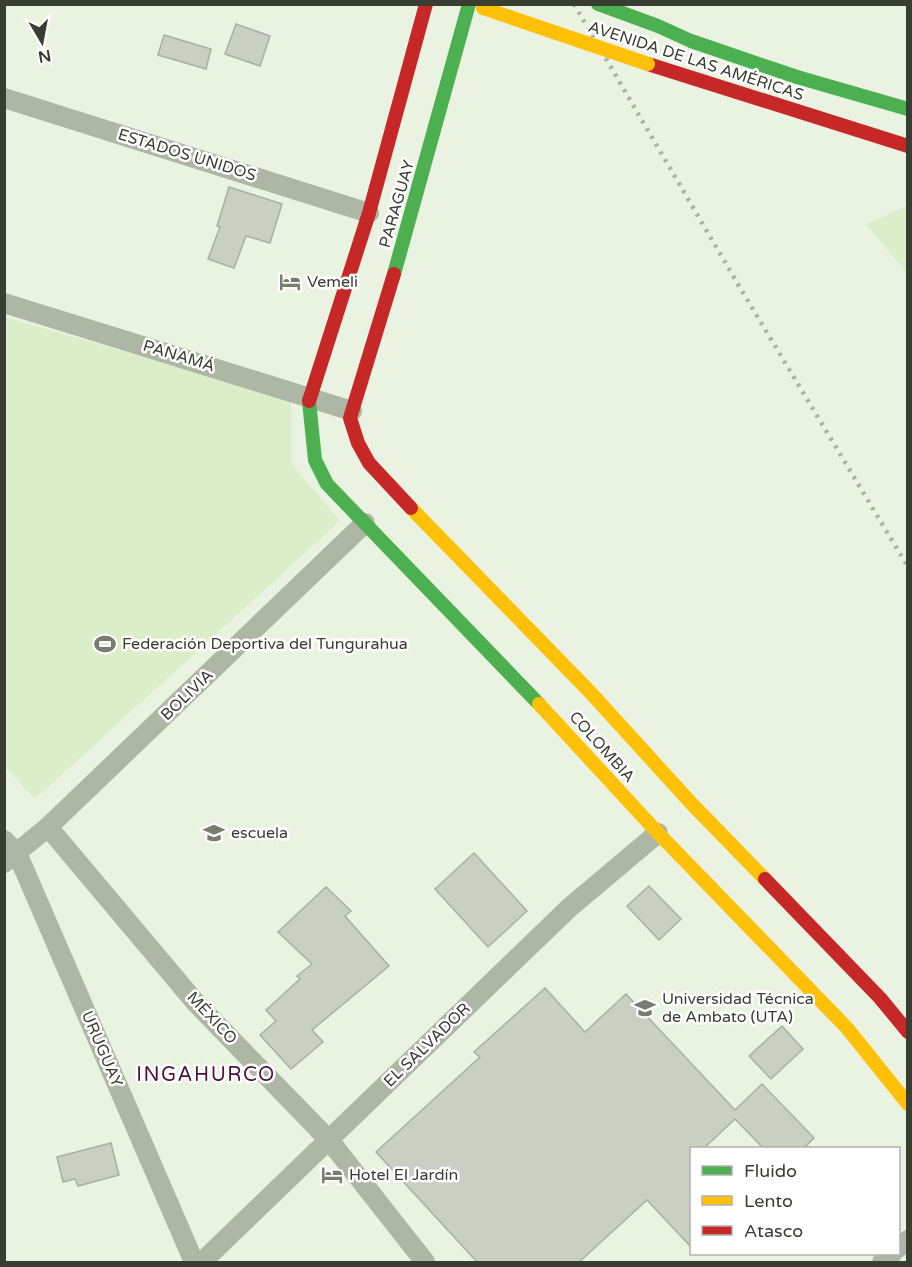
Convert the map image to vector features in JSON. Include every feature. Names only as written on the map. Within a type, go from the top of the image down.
[{"type":"main road","name":"PARAGUAY","points":[[309,397],[369,213],[426,4]]},
{"type":"main road","name":"PARAGUAY","points":[[352,411],[409,225],[469,4]]},
{"type":"main road","name":"AVENIDA DE LAS AMÉRICAS","points":[[598,4],[635,10]]},
{"type":"main road","name":"AVENIDA DE LAS AMÉRICAS","points":[[479,6],[648,64],[908,146]]},
{"type":"main road","name":"AVENIDA DE LAS AMÉRICAS","points":[[658,26],[691,41],[797,77],[908,109]]},
{"type":"main road","name":"COLOMBIA","points":[[309,397],[315,460],[327,484],[557,722],[658,833],[847,1028],[908,1104]]},
{"type":"main road","name":"COLOMBIA","points":[[352,411],[350,418],[358,447],[364,459],[590,692],[691,803],[880,998],[908,1032]]},
{"type":"street","points":[[635,10],[658,26]]},
{"type":"street","name":"ESTADOS UNIDOS","points":[[4,98],[369,213]]},
{"type":"street","name":"PANAMÁ","points":[[4,303],[352,411]]},
{"type":"street","name":"BOLIVIA","points":[[9,852],[48,827],[365,523]]},
{"type":"street","name":"MÉXICO","points":[[48,827],[196,1003],[329,1140],[425,1263]]},
{"type":"street","name":"EL SALVADOR","points":[[202,1263],[568,908],[658,833]]},
{"type":"street","name":"URUGUAY","points":[[9,852],[195,1263]]},
{"type":"green space","points":[[907,206],[907,273],[866,224]]},
{"type":"green space","name":"Federación Deportiva del Tungurahua","points":[[5,317],[291,400],[291,463],[340,521],[35,799],[5,767]]},
{"type":"building","points":[[236,24],[270,36],[260,66],[225,54]]},
{"type":"building","points":[[164,35],[211,49],[206,69],[158,55]]},
{"type":"building","points":[[229,187],[282,204],[270,243],[246,236],[234,268],[208,259],[220,227],[217,226]]},
{"type":"building","points":[[474,853],[527,911],[488,947],[435,889]]},
{"type":"building","points":[[649,886],[681,919],[659,940],[627,906]]},
{"type":"building","points":[[326,887],[351,911],[345,916],[389,966],[312,1030],[323,1042],[291,1069],[260,1035],[276,1021],[266,1010],[300,979],[297,976],[312,964],[278,932]]},
{"type":"building","points":[[545,988],[585,1032],[626,994],[735,1110],[762,1084],[814,1138],[805,1147],[762,1147],[735,1119],[705,1147],[690,1147],[690,1246],[647,1200],[578,1263],[478,1263],[376,1152],[480,1057],[474,1052]]},
{"type":"building","points":[[782,1026],[803,1049],[771,1079],[749,1056]]},
{"type":"building","points":[[111,1143],[119,1175],[78,1186],[75,1179],[63,1182],[57,1157]]},
{"type":"railway","points":[[574,4],[736,281],[908,567]]},
{"type":"traffic: fast","points":[[394,274],[469,4]]},
{"type":"traffic: fast","points":[[598,4],[691,41],[797,77],[908,109]]},
{"type":"traffic: fast","points":[[309,401],[315,460],[327,484],[539,704]]},
{"type":"traffic: slow","points":[[483,8],[648,64]]},
{"type":"traffic: slow","points":[[411,508],[590,692],[691,803],[765,879]]},
{"type":"traffic: slow","points":[[539,704],[658,833],[847,1028],[908,1104]]},
{"type":"traffic: jam","points":[[309,401],[369,213],[426,4]]},
{"type":"traffic: jam","points":[[648,64],[908,146]]},
{"type":"traffic: jam","points":[[394,274],[350,418],[358,443],[369,463],[411,508]]},
{"type":"traffic: jam","points":[[765,879],[880,998],[908,1032]]},
{"type":"place","name":"Vemeli","points":[[290,282]]},
{"type":"place","name":"Federación Deportiva del Tungurahua","points":[[105,644]]},
{"type":"place","name":"escuela","points":[[214,833]]},
{"type":"place","name":"Universidad Técnica de Ambato (UTA)","points":[[645,1008]]},
{"type":"place","name":"Hotel El Jardín","points":[[332,1175]]},
{"type":"district","name":"INGAHURCO","points":[[206,1075]]}]
